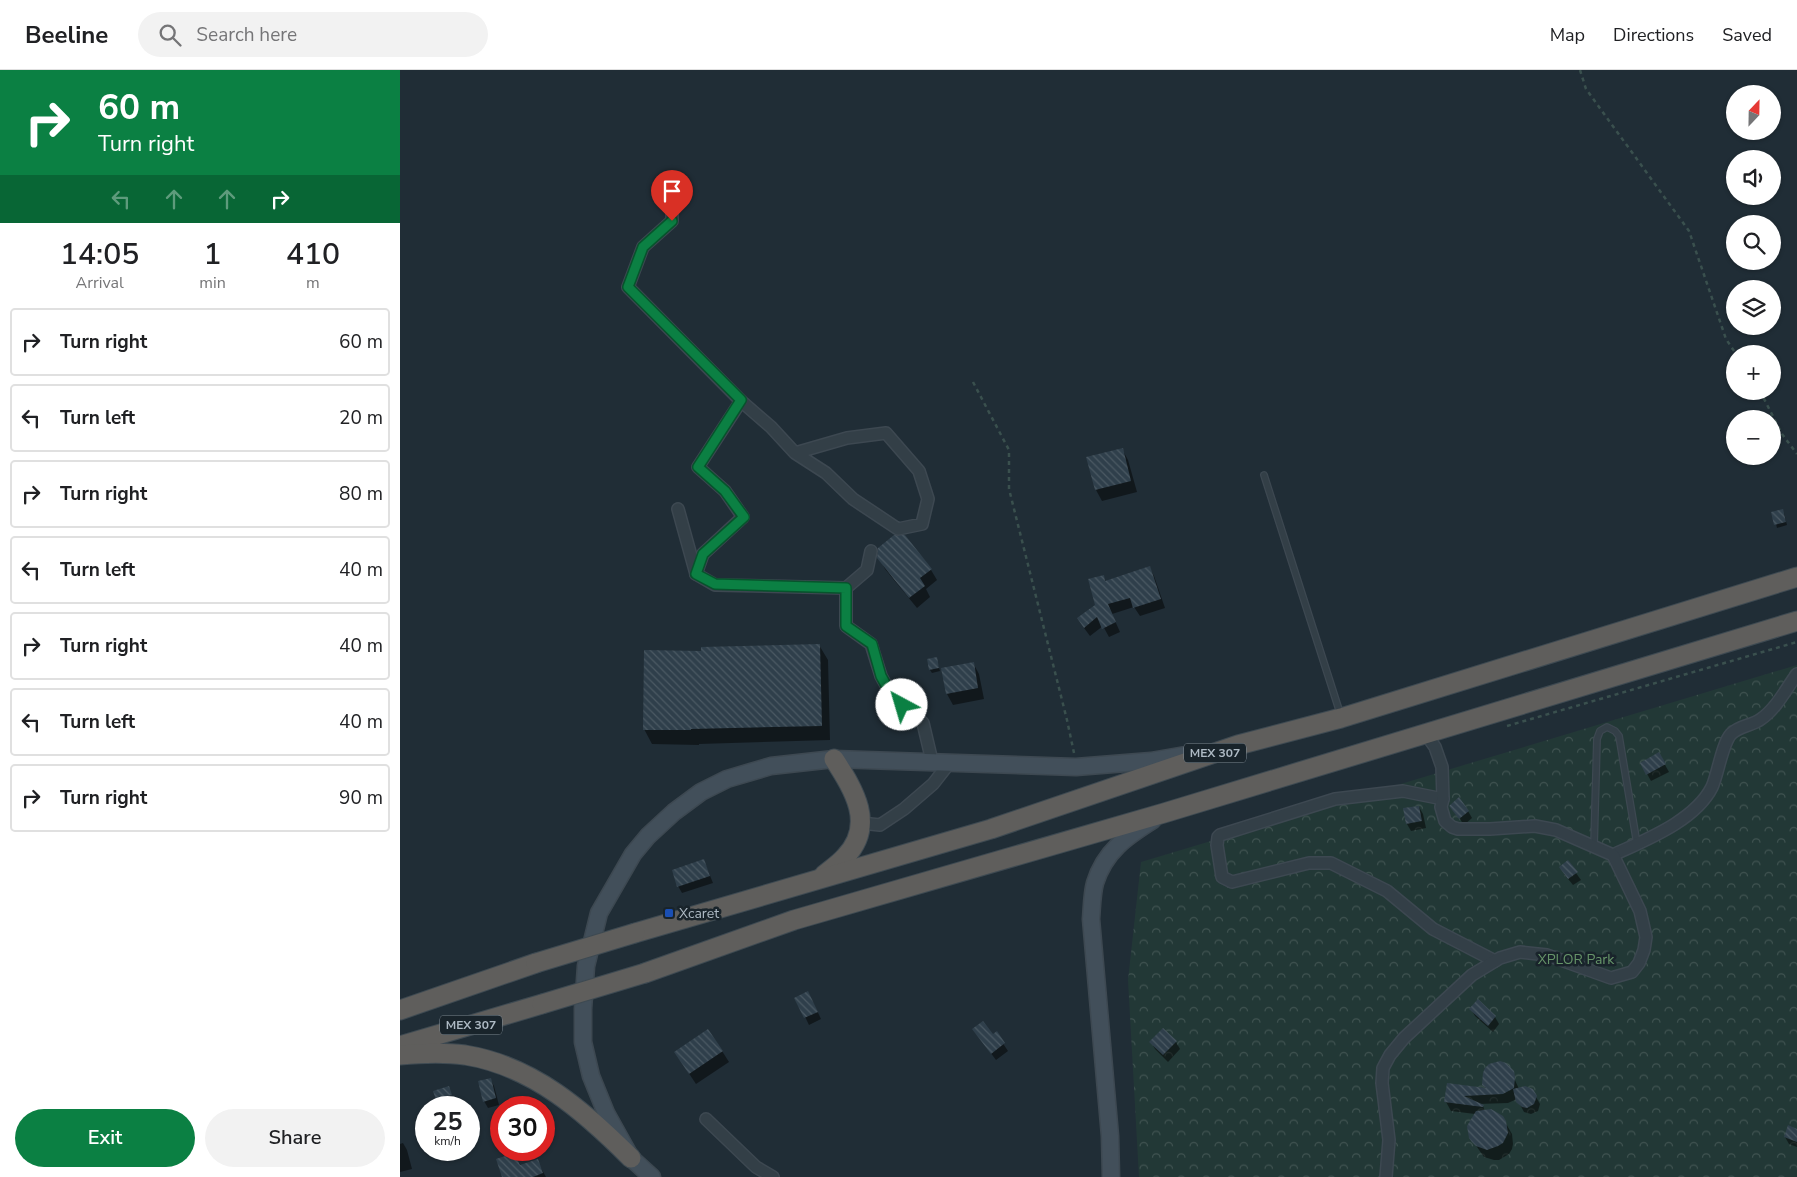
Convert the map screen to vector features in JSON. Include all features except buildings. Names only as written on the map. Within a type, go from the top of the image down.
[{"type":"highway","name":"MEX 307","points":[[400,1010],[536,963],[635,932],[991,829],[1238,745],[1341,718],[1797,577]]},
{"type":"highway","name":"MEX 307","points":[[400,1046],[645,973],[794,920],[1164,813],[1797,621]]},
{"type":"highway","points":[[817,880],[845,857],[854,846],[860,823],[860,809],[855,794],[834,759]]},
{"type":"highway","points":[[400,1055],[432,1053],[465,1055],[528,1074],[565,1098],[611,1137],[631,1158]]},
{"type":"main road","points":[[652,1177],[631,1158],[606,1113],[594,1086],[583,1042],[586,966],[599,913],[633,854],[674,812],[702,792],[727,779],[771,766],[834,759],[1076,766],[1151,760],[1238,745]]},
{"type":"main road","points":[[1111,1177],[1110,1136],[1091,919],[1095,884],[1102,867],[1115,846],[1164,813]]},
{"type":"street","points":[[672,180],[672,221],[643,247],[628,287],[741,400],[771,427],[795,453],[826,473],[853,499],[898,529],[922,524],[928,499],[919,472],[886,433],[847,438],[795,453]]},
{"type":"street","points":[[696,574],[703,554],[744,517],[725,491],[698,467],[741,400]]},
{"type":"street","points":[[678,508],[696,574],[715,584],[846,588],[867,570],[870,551]]},
{"type":"street","points":[[846,588],[846,626],[872,644],[881,676],[892,696],[923,723],[932,761]]},
{"type":"street","points":[[1613,855],[1683,818],[1702,803],[1712,787],[1730,735],[1738,728],[1760,720],[1768,714],[1797,674]]},
{"type":"street","points":[[1386,1177],[1389,1140],[1382,1082],[1383,1068],[1390,1055],[1404,1038],[1472,975],[1495,961],[1520,952],[1547,955],[1611,978],[1632,972],[1639,963],[1646,937],[1640,911],[1613,855],[1556,830],[1535,826],[1458,829],[1445,821],[1441,807],[1443,799],[1442,767],[1435,748],[1425,733]]},
{"type":"street","points":[[860,823],[880,825],[904,809],[933,784],[950,762]]},
{"type":"street","points":[[1443,799],[1403,791],[1335,799],[1220,835],[1217,846],[1222,877],[1232,882],[1309,863],[1331,862],[1387,891],[1433,928],[1495,961]]},
{"type":"street","points":[[706,1119],[756,1167],[773,1177]]},
{"type":"lane","points":[[1264,475],[1341,718]]},
{"type":"lane","points":[[1594,846],[1597,739],[1600,731],[1607,727],[1615,731],[1619,736],[1637,844]]},
{"type":"path","points":[[1580,70],[1586,89],[1689,232],[1726,339],[1730,345]]},
{"type":"path","points":[[973,382],[1009,450],[1009,489],[1067,720],[1076,766]]},
{"type":"path","points":[[1765,400],[1782,434],[1797,454]]},
{"type":"path","points":[[1502,728],[1797,642]]},
{"type":"green space","name":"XPLOR Park","points":[[1797,665],[1797,1177],[1139,1177],[1128,980],[1141,862]]},
{"type":"place","name":"Xcaret","points":[[669,913]]},
{"type":"route","points":[[672,221],[643,247],[628,287],[741,400],[698,467],[725,491],[744,517],[703,554],[696,574],[715,584],[846,588],[846,626],[872,644],[881,676],[892,696],[902,705]]}]
